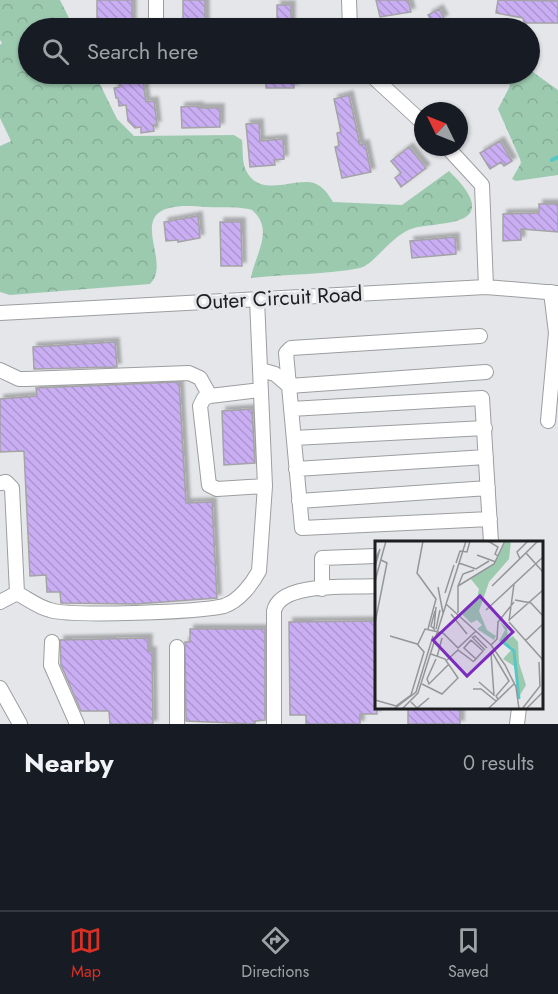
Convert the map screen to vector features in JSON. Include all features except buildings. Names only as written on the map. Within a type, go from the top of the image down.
[{"type":"street","points":[[156,0],[156,18]]},
{"type":"street","points":[[349,0],[350,18]]},
{"type":"street","points":[[381,84],[414,115]]},
{"type":"street","points":[[455,156],[482,185],[486,287]]},
{"type":"street","name":"Outer Circuit Road","points":[[0,313],[486,287],[555,293]]},
{"type":"street","points":[[548,421],[556,354],[555,293]]},
{"type":"street","points":[[17,593],[42,607],[66,613],[168,611],[224,606],[247,589],[259,571],[265,486],[257,299]]},
{"type":"street","points":[[480,336],[289,348],[286,353],[301,527],[304,529],[490,519]]},
{"type":"street","points":[[0,370],[26,379],[189,373],[200,378],[210,396]]},
{"type":"street","points":[[261,370],[275,374],[289,386],[486,372]]},
{"type":"street","points":[[260,390],[210,396],[204,398],[200,406],[209,485],[218,489],[265,486]]},
{"type":"street","points":[[291,409],[480,397],[483,400],[491,541]]},
{"type":"street","points":[[294,438],[485,428]]},
{"type":"street","points":[[296,469],[486,457]]},
{"type":"street","points":[[0,483],[6,482],[12,488],[7,527],[17,593]]},
{"type":"street","points":[[299,501],[488,488]]},
{"type":"street","points":[[322,589],[322,558],[375,556]]},
{"type":"street","points":[[274,724],[275,604],[282,596],[292,591],[375,586]]},
{"type":"street","points":[[0,602],[17,593]]},
{"type":"street","points":[[52,642],[51,665],[69,709],[78,724]]},
{"type":"street","points":[[177,647],[177,724]]},
{"type":"street","points":[[0,688],[20,724]]},
{"type":"street","points":[[517,724],[519,709]]},
{"type":"green space","points":[[0,0],[60,0],[69,18],[18,18],[18,84],[100,84],[117,119],[134,136],[234,135],[242,140],[245,168],[251,178],[258,183],[277,185],[314,183],[323,189],[333,202],[402,205],[449,171],[462,184],[472,202],[472,208],[466,217],[460,220],[406,231],[360,268],[251,278],[263,234],[259,218],[252,210],[177,207],[160,212],[153,221],[156,273],[150,284],[10,295],[0,292],[0,146],[11,141],[0,118],[0,45],[2,43],[0,40]]},
{"type":"green space","points":[[540,77],[558,90],[558,175],[516,181],[512,179],[521,163],[498,109],[509,84],[540,84]]},
{"type":"waterway","points":[[552,160],[558,157]]}]
